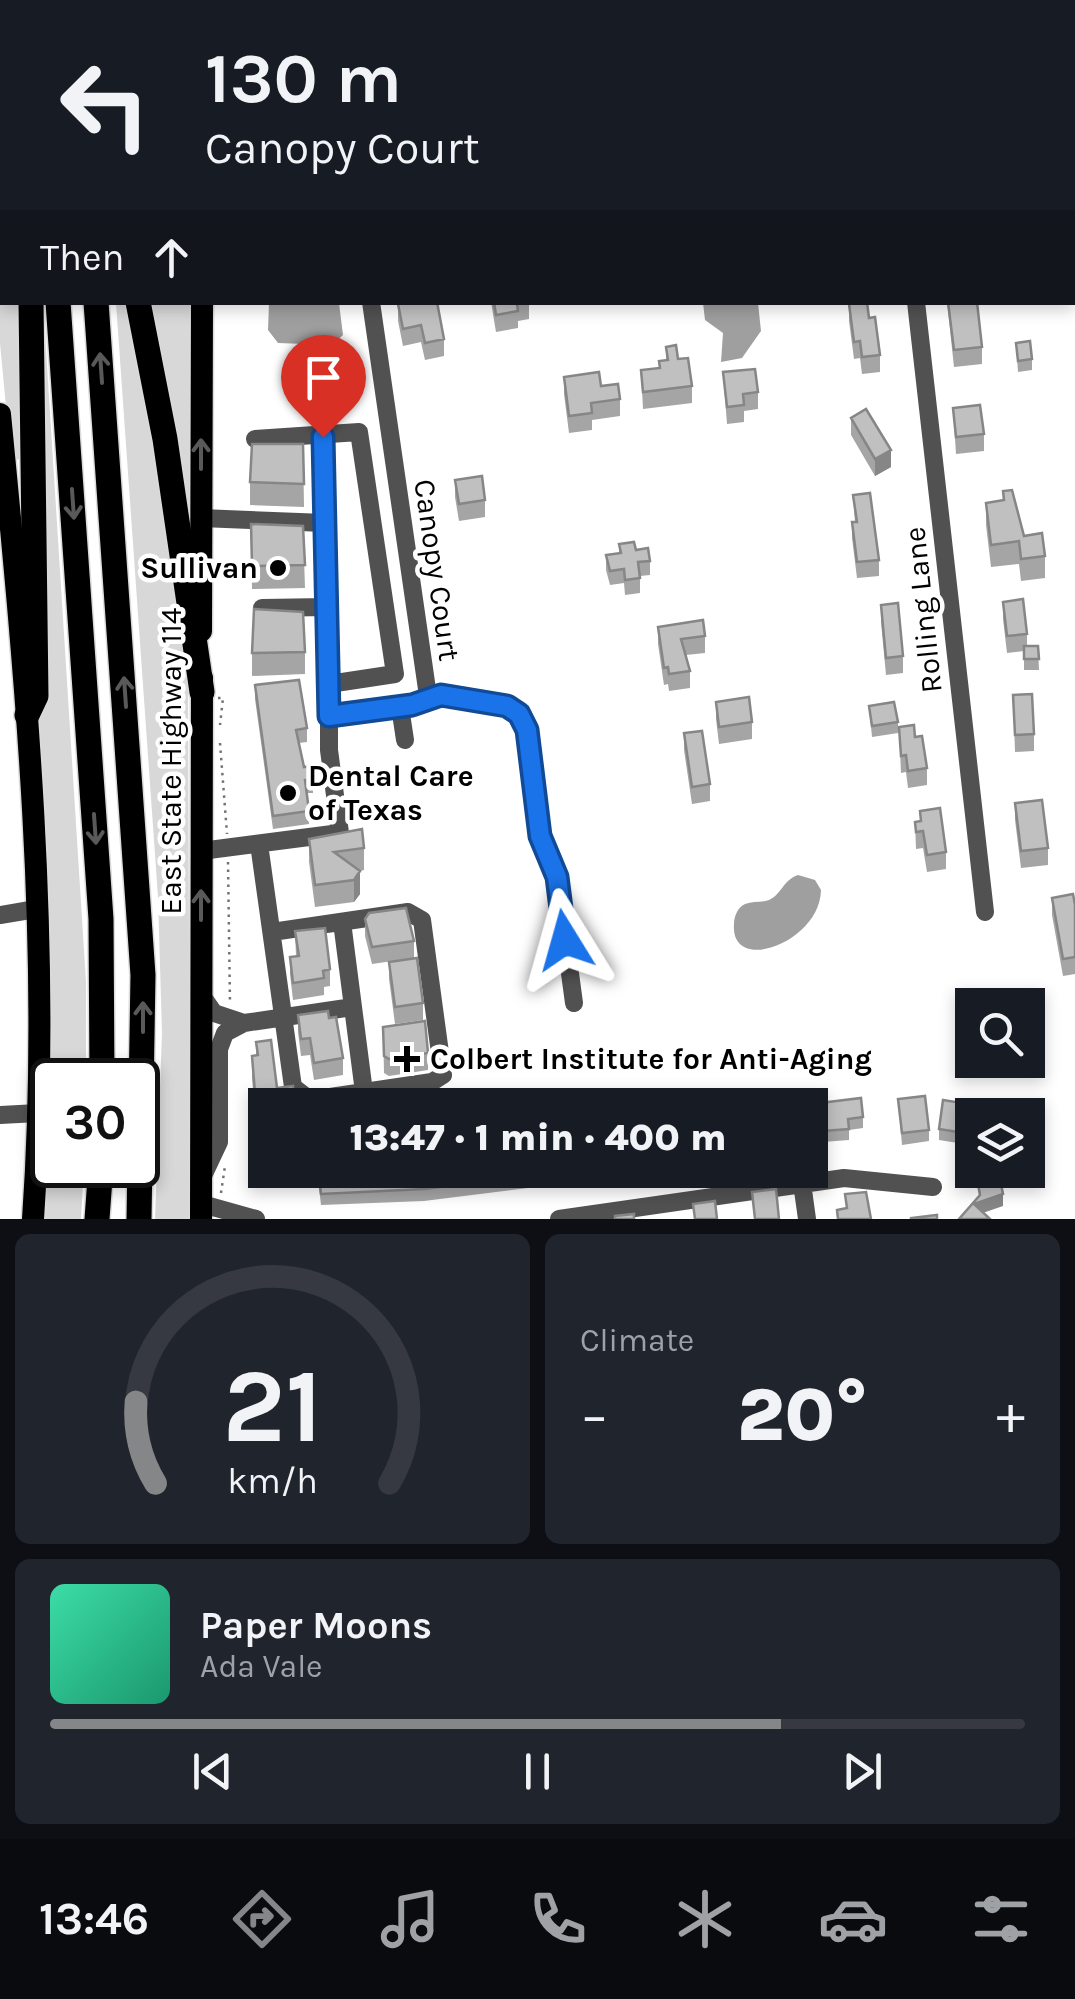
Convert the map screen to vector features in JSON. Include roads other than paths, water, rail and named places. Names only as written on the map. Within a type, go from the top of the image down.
[{"type":"highway","points":[[27,714],[36,696],[32,305]]},
{"type":"highway","points":[[58,305],[101,919],[102,1058]]},
{"type":"highway","points":[[96,305],[142,940],[138,1219]]},
{"type":"highway","points":[[139,305],[165,440],[202,695]]},
{"type":"highway","points":[[97,1219],[99,1188]]},
{"type":"main road","name":"East State Highway 114","points":[[202,305],[202,1178],[208,1210]]},
{"type":"main road","points":[[0,414],[27,714],[36,908],[37,1058]]},
{"type":"main road","points":[[33,1219],[34,1188]]},
{"type":"street","name":"Canopy Court","points":[[371,305],[428,696],[507,706],[519,714],[527,730],[540,836],[557,877],[574,1003]]},
{"type":"street","name":"Rolling Lane","points":[[916,305],[986,912]]},
{"type":"street","points":[[255,439],[359,432],[395,674],[328,684]]},
{"type":"street","points":[[201,851],[340,833],[329,750],[323,437]]},
{"type":"street","points":[[201,518],[325,523]]},
{"type":"street","points":[[262,608],[326,607]]},
{"type":"street","points":[[329,716],[400,707],[428,696]]},
{"type":"street","points":[[400,707],[405,740]]},
{"type":"street","points":[[259,844],[296,1088]]},
{"type":"street","points":[[0,915],[36,908]]},
{"type":"street","points":[[272,932],[408,912],[422,920],[444,1069],[438,1080],[389,1088]]},
{"type":"street","points":[[342,922],[363,1088]]},
{"type":"street","points":[[202,996],[214,1013],[237,1021],[353,1008]]},
{"type":"street","points":[[202,1178],[219,1142],[220,1043],[237,1021]]},
{"type":"street","points":[[0,1115],[30,1113]]},
{"type":"street","points":[[828,1181],[862,1177],[933,1188]]},
{"type":"street","points":[[559,1219],[664,1212],[782,1188]]},
{"type":"street","points":[[803,1188],[807,1219]]},
{"type":"street","points":[[208,1210],[256,1219]]},
{"type":"place","name":"Sullivan","points":[[278,568]]},
{"type":"place","name":"Dental Care of Texas","points":[[288,793]]},
{"type":"place","name":"Colbert Institute for Anti-Aging","points":[[407,1059]]}]
